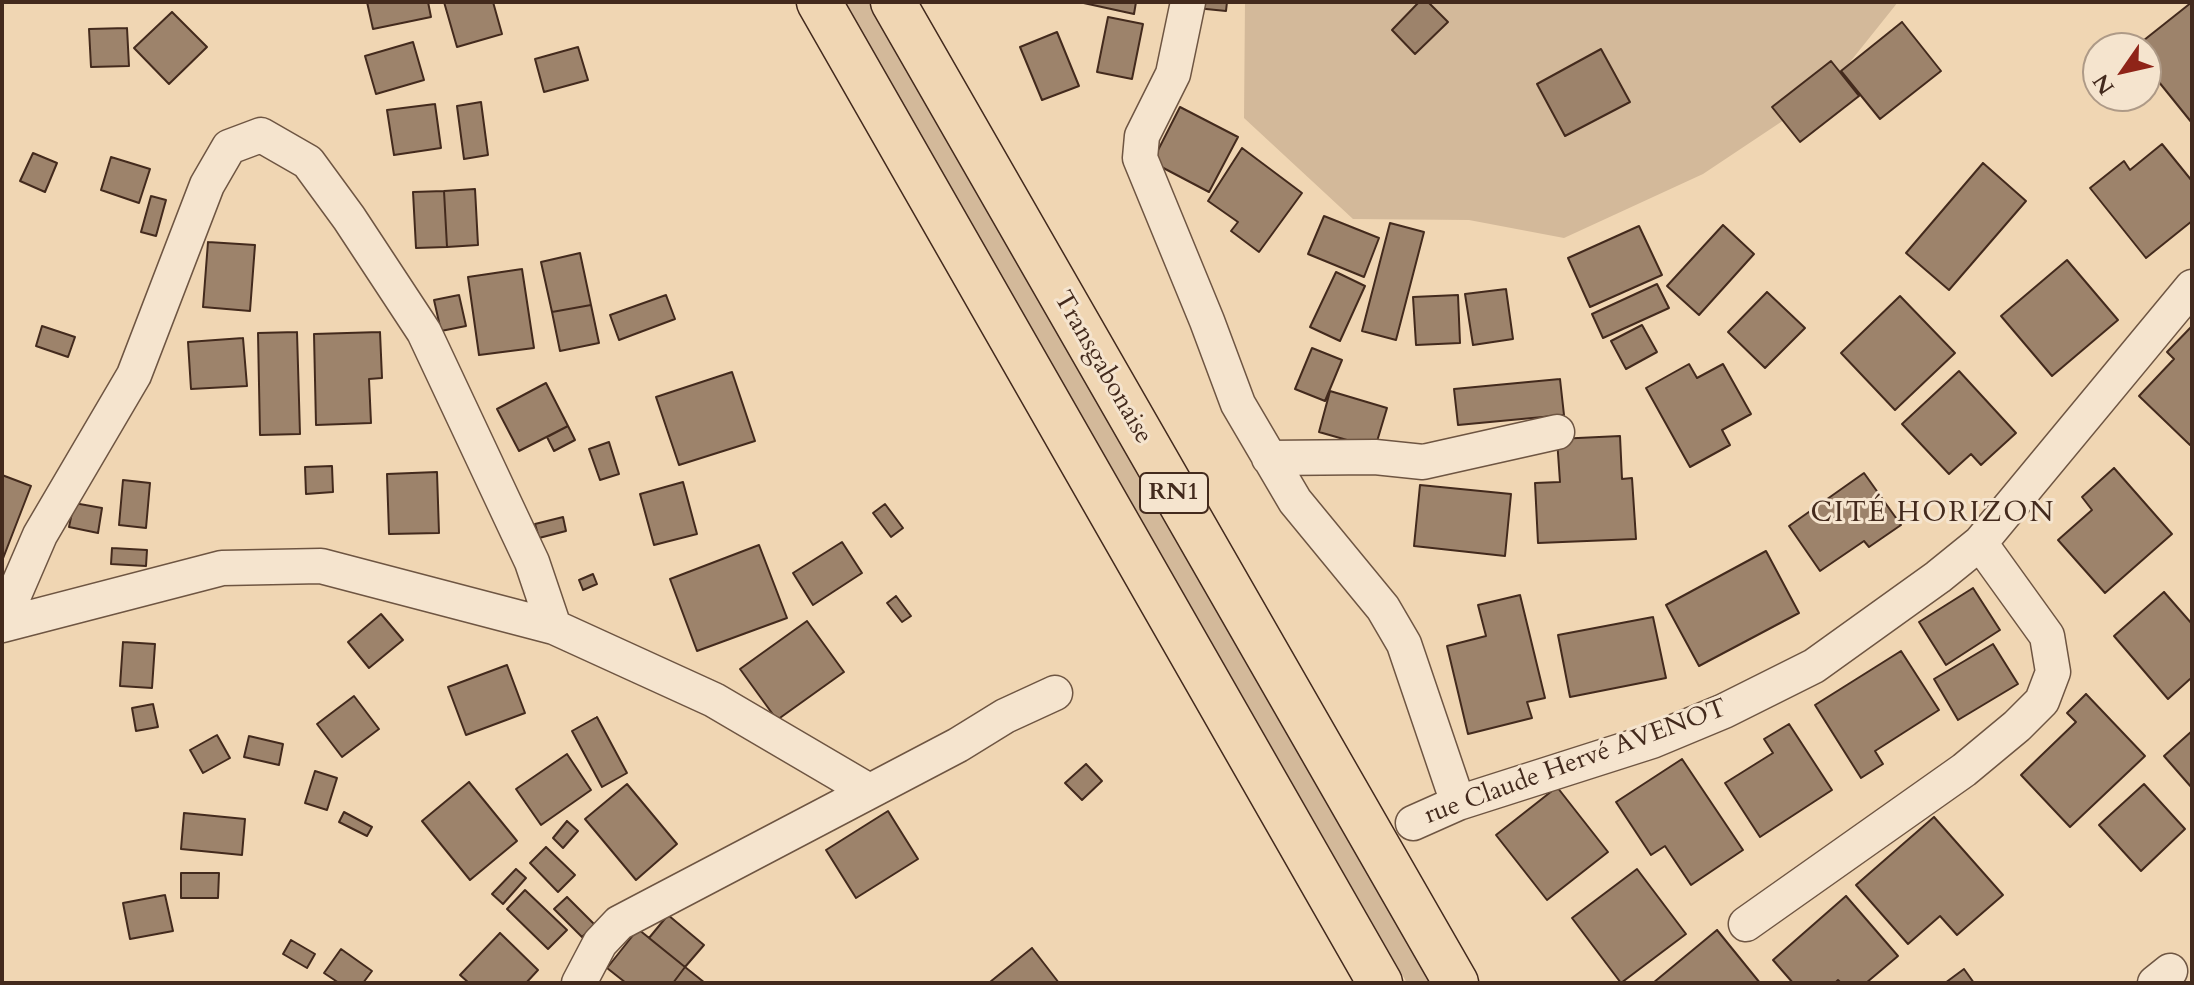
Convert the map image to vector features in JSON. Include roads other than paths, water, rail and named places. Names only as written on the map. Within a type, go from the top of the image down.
[{"type":"highway","name":"RN1","points":[[819,2],[1380,983]]},
{"type":"highway","name":"Transgabonaise","points":[[893,2],[1456,983]]},
{"type":"street","points":[[1188,2],[1173,74],[1142,136],[1140,158],[1238,404],[1295,501],[1383,608],[1404,644],[1458,803]]},
{"type":"street","points":[[2,624],[40,535],[134,375],[207,185],[229,147],[261,135],[308,162],[424,332],[532,562],[554,627]]},
{"type":"street","name":"rue Claude Hervé AVENOT","points":[[1413,823],[1458,803],[1652,741],[1724,711],[1814,666],[1980,543],[2192,287]]},
{"type":"street","points":[[1269,458],[1375,457],[1423,462],[1557,432]]},
{"type":"street","points":[[1746,924],[1964,770],[2042,701],[2053,672],[2047,636],[1980,543]]},
{"type":"street","points":[[2,624],[222,568],[321,566],[554,627],[714,700],[869,791]]},
{"type":"street","points":[[579,983],[600,943],[619,923],[958,745],[1005,716],[1055,693]]},
{"type":"district","name":"CITÉ HORIZON","points":[[1933,515]]}]
